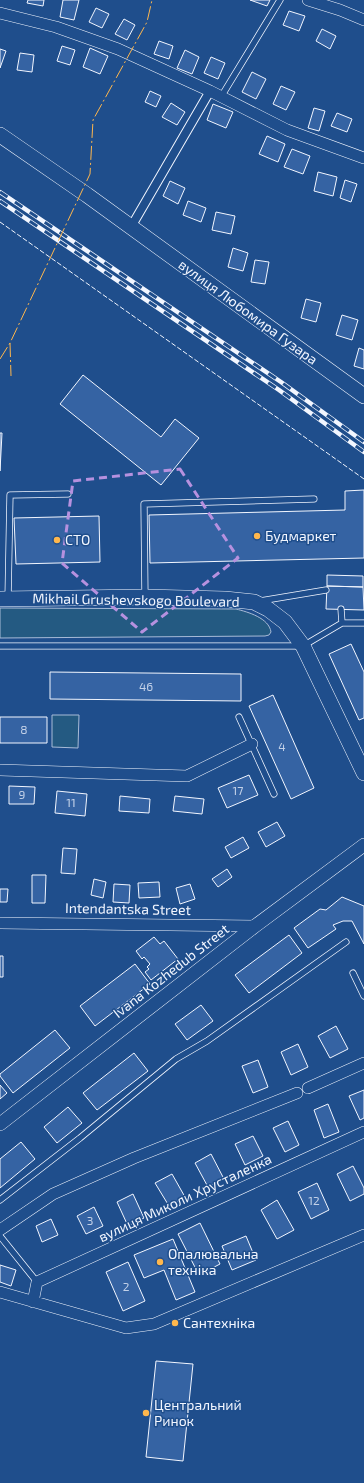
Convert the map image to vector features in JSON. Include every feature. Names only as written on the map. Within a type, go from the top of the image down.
[{"type":"main road","name":"вулиця Любомира Гузара","points":[[0,135],[132,227],[364,396]]},
{"type":"main road","name":"Mikhail Grushevskogo Boulevard","points":[[4,599],[145,597],[225,599],[254,602],[268,609],[285,622],[303,646],[364,773]]},
{"type":"street","points":[[308,0],[364,20]]},
{"type":"street","points":[[0,14],[56,27],[118,49],[210,91],[287,130],[364,158]]},
{"type":"street","points":[[132,227],[210,91]]},
{"type":"street","points":[[0,770],[187,776],[252,744]]},
{"type":"street","name":"Ivana Kozhedub Street","points":[[0,1124],[255,926],[361,849]]},
{"type":"street","name":"Intendantska Street","points":[[0,923],[255,926]]},
{"type":"street","points":[[308,1088],[364,1063]]},
{"type":"street","points":[[0,1230],[53,1194],[134,1158],[297,1093]]},
{"type":"street","name":"вулиця Миколи Хрусталенка","points":[[37,1282],[364,1132]]},
{"type":"street","points":[[0,1292],[126,1328],[154,1324],[364,1235]]},
{"type":"street","points":[[33,1302],[37,1282]]},
{"type":"lane","points":[[221,97],[280,0]]},
{"type":"lane","points":[[4,599],[10,495],[68,494]]},
{"type":"lane","points":[[145,597],[144,504],[314,498]]},
{"type":"lane","points":[[254,602],[326,590]]},
{"type":"lane","points":[[341,609],[342,623]]},
{"type":"lane","points":[[0,646],[303,646],[342,623],[364,623]]},
{"type":"lane","points":[[239,717],[274,794]]},
{"type":"lane","points":[[0,1200],[80,1138],[176,1059],[207,1041],[346,942]]},
{"type":"lane","points":[[354,973],[364,996]]},
{"type":"lane","points":[[0,1236],[37,1282]]},
{"type":"highlighted area","points":[[180,469],[238,558],[142,632],[62,563],[73,481]]},
{"type":"shaded area","points":[[0,608],[236,609],[262,619],[269,627],[271,632],[269,635],[265,636],[0,638]]},
{"type":"shaded area","points":[[52,715],[79,715],[78,748],[52,747]]},
{"type":"building","points":[[28,0],[44,0],[43,6],[27,3]]},
{"type":"building","points":[[63,0],[79,0],[74,20],[60,17]]},
{"type":"building","points":[[250,0],[270,0],[267,6]]},
{"type":"building","points":[[96,8],[109,14],[102,28],[89,22]]},
{"type":"building","points":[[289,11],[305,16],[299,31],[283,25]]},
{"type":"building","points":[[124,19],[135,25],[127,40],[115,34]]},
{"type":"building","points":[[322,29],[336,36],[330,49],[316,41]]},
{"type":"building","points":[[159,41],[173,46],[169,59],[154,54]]},
{"type":"building","points":[[62,46],[75,50],[70,65],[57,61]]},
{"type":"building","points":[[90,48],[108,56],[100,74],[83,67]]},
{"type":"building","points":[[0,49],[6,51],[0,68]]},
{"type":"building","points":[[185,50],[199,57],[192,74],[177,68]]},
{"type":"building","points":[[20,53],[34,55],[32,72],[17,70]]},
{"type":"building","points":[[211,57],[225,63],[218,79],[204,73]]},
{"type":"building","points":[[252,72],[266,79],[256,99],[242,92]]},
{"type":"building","points":[[281,86],[295,92],[286,110],[273,104]]},
{"type":"building","points":[[150,91],[161,96],[156,107],[145,102]]},
{"type":"building","points":[[171,103],[185,112],[177,125],[162,117]]},
{"type":"building","points":[[213,104],[233,112],[226,128],[207,120]]},
{"type":"building","points":[[314,108],[325,111],[319,131],[308,128]]},
{"type":"building","points":[[337,113],[352,119],[347,132],[331,126]]},
{"type":"building","points":[[267,136],[285,144],[278,162],[259,154]]},
{"type":"building","points":[[292,149],[310,156],[303,174],[284,167]]},
{"type":"building","points":[[318,172],[337,177],[333,196],[314,191]]},
{"type":"building","points":[[345,180],[357,184],[351,202],[340,198]]},
{"type":"building","points":[[170,181],[185,188],[178,204],[163,196]]},
{"type":"building","points":[[188,201],[206,208],[201,222],[183,215]]},
{"type":"building","points":[[216,212],[235,216],[231,234],[212,230]]},
{"type":"building","points":[[233,248],[248,253],[243,271],[228,267]]},
{"type":"building","points":[[255,260],[269,262],[265,284],[251,282]]},
{"type":"building","points":[[306,299],[321,303],[316,322],[301,318]]},
{"type":"building","points":[[342,315],[358,320],[352,340],[336,335]]},
{"type":"building","points":[[359,348],[364,350],[364,369],[354,366]]},
{"type":"building","points":[[83,375],[161,437],[175,419],[199,438],[161,485],[60,404]]},
{"type":"building","points":[[0,433],[2,433],[0,471]]},
{"type":"building","name":"Будмаркет","points":[[364,490],[364,558],[150,563],[149,515],[345,510],[345,491]]},
{"type":"building","name":"СТО","points":[[99,516],[100,562],[16,564],[14,518]]},
{"type":"building","points":[[327,575],[363,576],[363,587],[327,586]]},
{"type":"building","points":[[327,586],[363,587],[364,610],[326,609]]},
{"type":"building","points":[[351,644],[364,672],[364,718],[359,720],[329,654]]},
{"type":"building","points":[[50,672],[241,674],[241,701],[50,699]]},
{"type":"building","points":[[273,695],[314,788],[291,799],[249,706]]},
{"type":"building","points":[[0,717],[47,717],[47,743],[0,743]]},
{"type":"building","points":[[249,775],[258,795],[227,808],[218,788]]},
{"type":"building","points":[[9,786],[35,787],[34,804],[9,804]]},
{"type":"building","points":[[57,791],[87,794],[85,816],[55,813]]},
{"type":"building","points":[[120,796],[150,799],[149,813],[119,811]]},
{"type":"building","points":[[175,796],[204,799],[202,814],[173,811]]},
{"type":"building","points":[[277,822],[285,836],[266,847],[258,832]]},
{"type":"building","points":[[243,837],[249,848],[231,858],[225,847]]},
{"type":"building","points":[[63,848],[77,849],[75,874],[61,873]]},
{"type":"building","points":[[227,869],[232,877],[218,887],[212,879]]},
{"type":"building","points":[[32,875],[46,875],[45,903],[32,903]]},
{"type":"building","points":[[94,879],[106,882],[103,898],[91,895]]},
{"type":"building","points":[[159,882],[160,897],[139,898],[138,883]]},
{"type":"building","points":[[114,884],[130,885],[129,903],[113,902]]},
{"type":"building","points":[[190,884],[195,899],[180,904],[176,888]]},
{"type":"building","points":[[0,889],[8,889],[7,902],[0,902]]},
{"type":"building","points":[[342,897],[364,906],[364,944],[352,921],[343,921],[333,925],[336,929],[308,948],[294,928],[320,909],[326,910]]},
{"type":"building","points":[[289,935],[302,953],[249,993],[235,975]]},
{"type":"building","points":[[154,937],[160,944],[164,941],[178,959],[151,980],[145,972],[149,969],[147,967],[150,964],[144,957],[142,959],[136,951]]},
{"type":"building","points":[[0,956],[3,956],[3,977],[0,977]]},
{"type":"building","points":[[135,964],[150,984],[95,1026],[80,1006]]},
{"type":"building","points":[[201,1005],[213,1021],[187,1040],[175,1024]]},
{"type":"building","points":[[336,1026],[348,1049],[330,1058],[318,1036]]},
{"type":"building","points":[[55,1030],[70,1048],[13,1093],[0,1074]]},
{"type":"building","points":[[298,1044],[308,1067],[291,1075],[281,1052]]},
{"type":"building","points":[[134,1053],[148,1071],[97,1110],[83,1093]]},
{"type":"building","points":[[258,1060],[268,1087],[253,1093],[242,1066]]},
{"type":"building","points":[[0,1085],[7,1093],[0,1099]]},
{"type":"building","points":[[364,1090],[364,1118],[360,1120],[349,1096]]},
{"type":"building","points":[[328,1104],[339,1132],[324,1138],[314,1110]]},
{"type":"building","points":[[68,1107],[82,1123],[57,1143],[44,1127]]},
{"type":"building","points":[[288,1121],[299,1145],[285,1152],[273,1128]]},
{"type":"building","points":[[253,1136],[263,1156],[245,1165],[235,1144]]},
{"type":"building","points":[[21,1142],[35,1159],[0,1188],[0,1159]]},
{"type":"building","points":[[211,1154],[224,1179],[208,1187],[195,1163]]},
{"type":"building","points":[[353,1166],[364,1188],[364,1194],[350,1201],[337,1174]]},
{"type":"building","points":[[172,1174],[185,1197],[169,1206],[155,1183]]},
{"type":"building","points":[[317,1183],[329,1210],[311,1219],[298,1192]]},
{"type":"building","points":[[133,1194],[144,1218],[128,1226],[117,1202]]},
{"type":"building","points":[[277,1200],[294,1230],[277,1239],[261,1210]]},
{"type":"building","points":[[94,1207],[103,1226],[86,1234],[77,1216]]},
{"type":"building","points":[[51,1219],[58,1235],[42,1242],[36,1226]]},
{"type":"building","points":[[200,1223],[220,1264],[199,1275],[178,1234]]},
{"type":"building","points":[[246,1236],[256,1260],[232,1270],[222,1246]]},
{"type":"building","name":"Опалювальна техніка","points":[[173,1239],[195,1292],[176,1300],[164,1270],[144,1278],[134,1255]]},
{"type":"building","points":[[128,1262],[145,1301],[123,1311],[106,1272]]},
{"type":"building","points":[[0,1265],[16,1270],[11,1286],[0,1282]]},
{"type":"building","points":[[156,1361],[193,1364],[183,1461],[146,1457]]},
{"type":"railway","points":[[0,192],[281,382],[364,442]]},
{"type":"railway","points":[[0,201],[279,390],[364,452]]},
{"type":"fence","points":[[0,222],[364,479]]},
{"type":"power","points":[[0,359],[10,343],[90,174],[93,120],[147,22],[152,0]]},
{"type":"power","points":[[10,343],[11,376]]},
{"type":"place","name":"Будмаркет","points":[[257,536]]},
{"type":"place","name":"СТО","points":[[57,540]]},
{"type":"place","name":"Опалювальна техніка","points":[[160,1262]]},
{"type":"place","name":"Сантехніка","points":[[175,1323]]},
{"type":"place","name":"Центральний Ринок","points":[[146,1413]]}]
